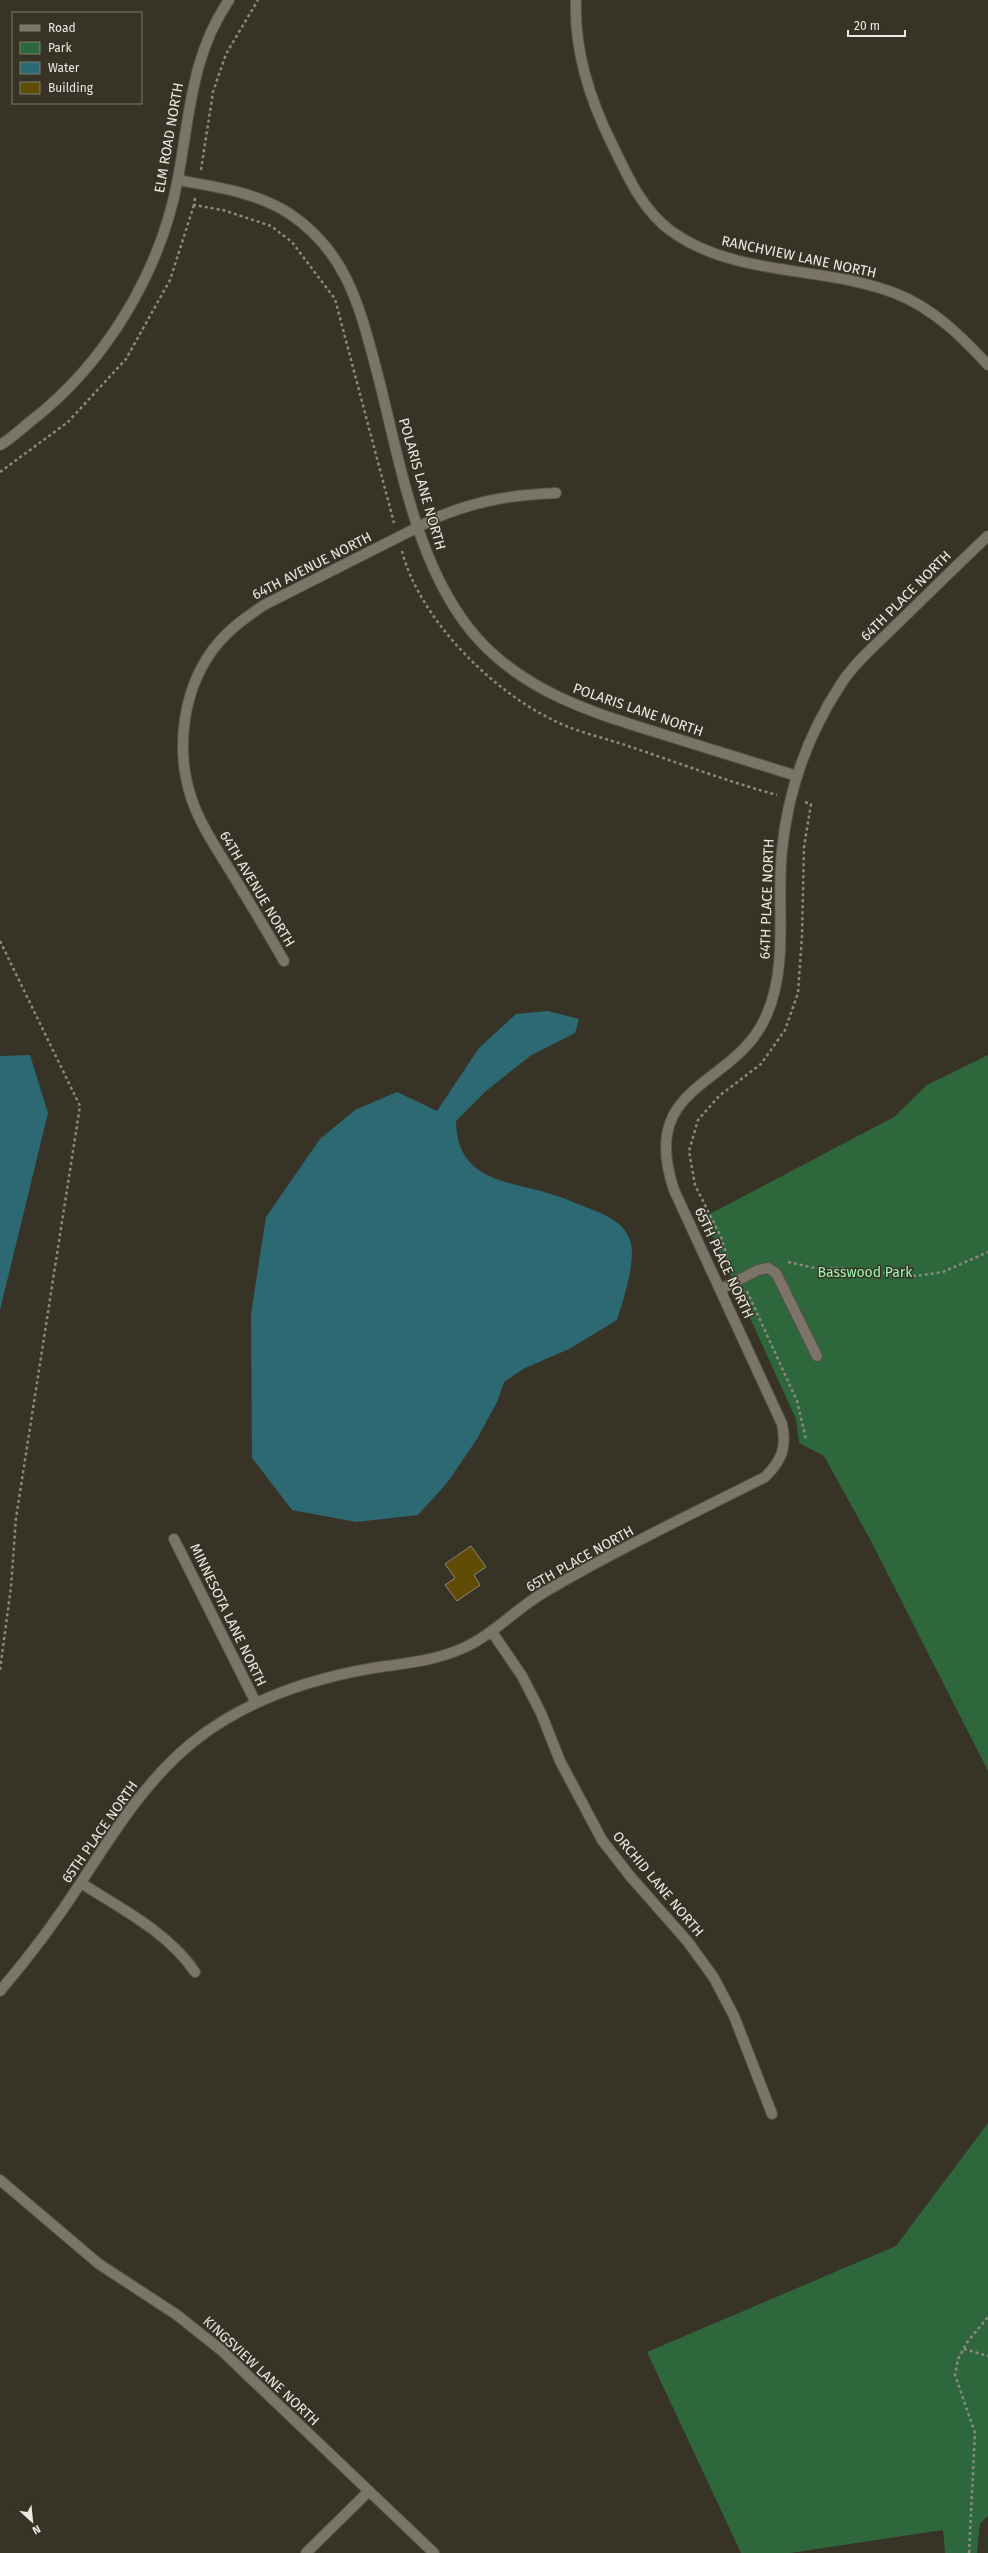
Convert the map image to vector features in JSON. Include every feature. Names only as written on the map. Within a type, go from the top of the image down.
[{"type":"street","name":"ELM ROAD NORTH","points":[[0,445],[51,404],[84,371],[116,328],[143,282],[163,231],[178,180],[193,83],[200,54],[212,28],[229,0]]},
{"type":"street","name":"RANCHVIEW LANE NORTH","points":[[576,0],[575,19],[579,54],[590,96],[630,179],[646,206],[671,231],[700,248],[733,259],[862,284],[897,294],[930,311],[960,336],[988,365]]},
{"type":"street","name":"POLARIS LANE NORTH","points":[[178,180],[199,183],[247,194],[290,214],[309,229],[340,264],[361,311],[417,527],[430,565],[451,605],[478,640],[511,670],[548,693],[589,711],[797,776]]},
{"type":"street","name":"64TH AVENUE NORTH","points":[[284,961],[206,830],[192,800],[184,767],[184,734],[188,700],[201,671],[219,642],[240,622],[264,605],[417,527],[465,506],[514,494],[556,493]]},
{"type":"street","name":"64TH PLACE NORTH","points":[[732,1057],[752,1040],[767,1016],[775,991],[778,971],[780,863],[784,830],[797,776],[810,738],[842,683],[876,644],[988,536]]},
{"type":"street","name":"65TH PLACE NORTH","points":[[0,1991],[50,1928],[143,1791],[171,1762],[194,1742],[256,1703],[328,1677],[434,1659],[463,1648],[492,1632],[546,1591],[765,1477],[775,1467],[783,1454],[785,1440],[782,1424],[674,1190],[667,1171],[666,1154],[669,1122],[683,1101],[732,1057]]},
{"type":"street","points":[[721,1289],[758,1270],[768,1268],[776,1273],[817,1356]]},
{"type":"street","name":"MINNESOTA LANE NORTH","points":[[174,1539],[256,1703]]},
{"type":"street","name":"ORCHID LANE NORTH","points":[[492,1632],[522,1676],[541,1713],[563,1767],[602,1840],[630,1876],[688,1942],[714,1978],[734,2016],[772,2114]]},
{"type":"street","points":[[81,1883],[167,1939],[183,1953],[196,1972]]},
{"type":"street","name":"KINGSVIEW LANE NORTH","points":[[0,2180],[99,2264],[178,2315],[221,2350],[434,2553]]},
{"type":"street","points":[[306,2553],[369,2491]]},
{"type":"path","points":[[258,0],[226,54],[213,92],[199,183],[194,205],[223,210],[271,226],[292,242],[335,299],[403,556],[423,600],[446,635],[500,687],[551,720],[732,783],[811,804],[804,847],[802,936],[798,993],[781,1036],[761,1064],[719,1096],[698,1120],[689,1151],[695,1185],[721,1237],[730,1266],[741,1279],[797,1400],[806,1439]]},
{"type":"path","points":[[0,941],[80,1106],[16,1518],[11,1587],[0,1670]]},
{"type":"path","points":[[786,1261],[792,1265],[807,1267],[839,1268],[916,1276],[943,1272],[988,1252]]},
{"type":"path","points":[[730,1266],[736,1264]]},
{"type":"path","points":[[969,2553],[975,2433],[955,2375],[958,2359],[988,2317]]},
{"type":"path","points":[[964,2349],[988,2356]]},
{"type":"green space","name":"Basswood Park","points":[[988,1055],[988,1771],[872,1543],[824,1456],[799,1443],[796,1419],[704,1217],[894,1117],[927,1085]]},
{"type":"green space","points":[[988,2123],[988,2516],[980,2523],[977,2553],[945,2553],[943,2530],[790,2553],[741,2553],[647,2352],[896,2246]]},
{"type":"water","points":[[548,1011],[579,1019],[575,1033],[530,1056],[486,1091],[456,1121],[459,1141],[465,1157],[476,1168],[488,1176],[569,1200],[599,1212],[615,1221],[624,1229],[630,1240],[632,1258],[631,1269],[617,1320],[569,1349],[523,1369],[504,1382],[497,1402],[477,1439],[447,1483],[418,1515],[356,1522],[292,1510],[252,1458],[251,1314],[266,1217],[320,1139],[355,1110],[397,1092],[437,1111],[479,1048],[516,1014]]},
{"type":"water","points":[[30,1055],[48,1113],[0,1310],[0,1056]]},
{"type":"building","points":[[471,1546],[486,1567],[474,1575],[480,1585],[457,1601],[445,1585],[455,1578],[445,1564]]}]
